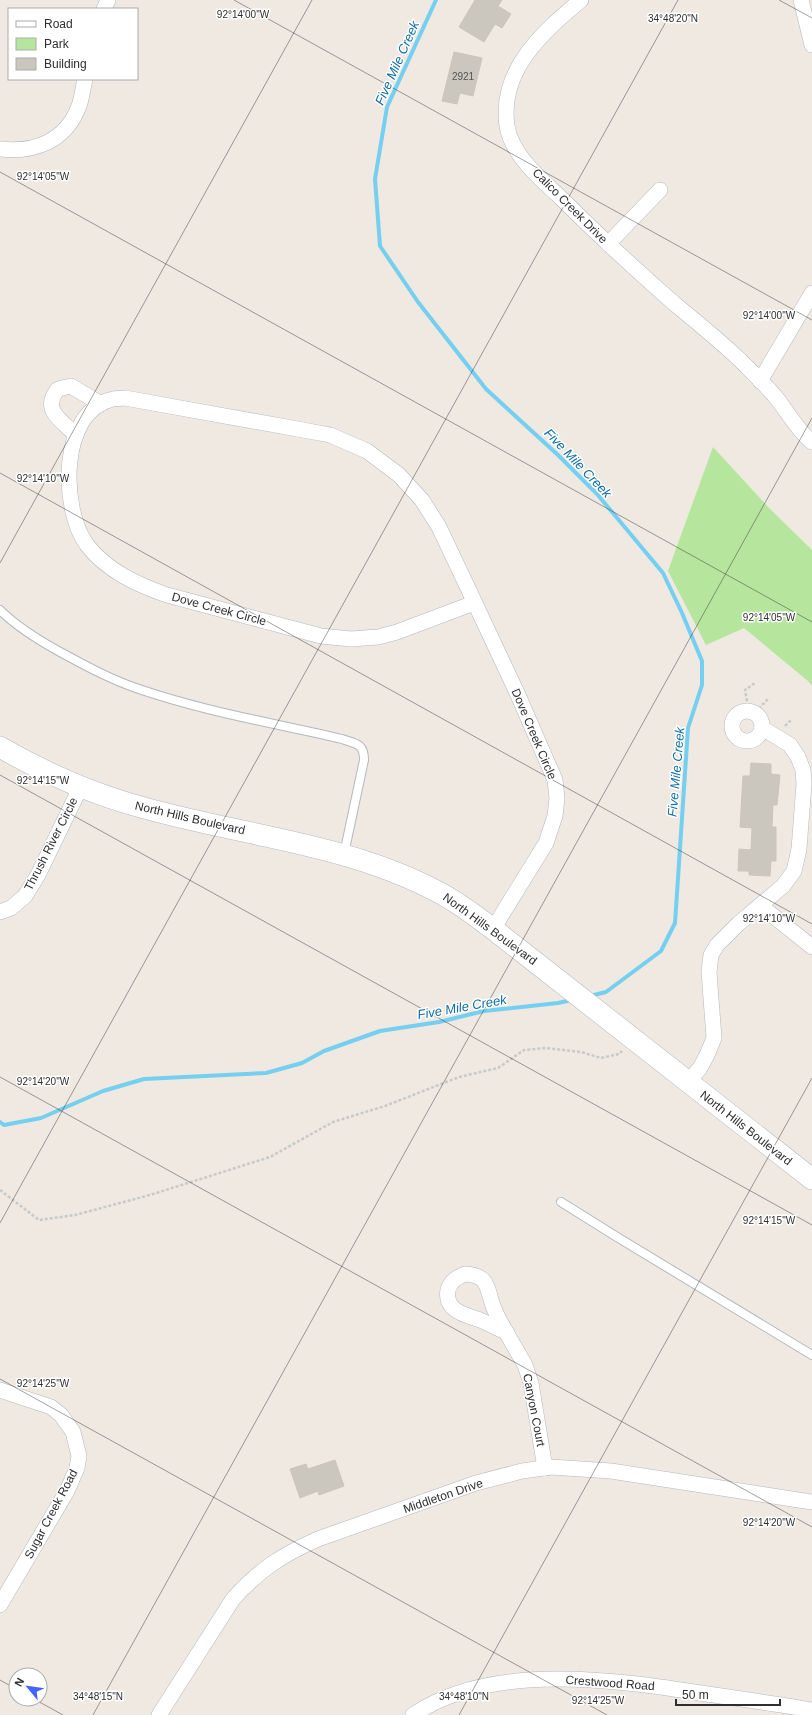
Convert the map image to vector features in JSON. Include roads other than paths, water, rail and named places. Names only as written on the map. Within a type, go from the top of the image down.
[{"type":"street","name":"Calico Creek Drive","points":[[581,0],[541,36],[523,58],[514,75],[508,92],[506,111],[508,128],[514,146],[529,165],[578,216],[739,359],[777,398],[808,439],[812,442]]},
{"type":"street","points":[[801,0],[812,45]]},
{"type":"street","points":[[0,149],[15,151],[33,149],[48,143],[61,134],[74,117],[80,105],[85,80]]},
{"type":"street","points":[[608,244],[660,190]]},
{"type":"street","points":[[760,381],[812,293]]},
{"type":"street","points":[[76,435],[54,413],[52,409],[51,402],[58,389],[71,386],[101,404]]},
{"type":"street","name":"Dove Creek Circle","points":[[474,603],[397,632],[378,637],[351,639],[321,636],[167,595],[143,587],[124,576],[99,558],[85,542],[75,522],[68,482],[70,463],[76,435],[88,414],[101,404],[112,399],[125,398],[181,408],[330,436],[367,451],[399,475],[422,500],[439,527],[549,764],[555,780],[557,798],[555,816],[546,843],[493,929]]},
{"type":"street","points":[[744,711],[752,711],[761,719],[762,728],[760,733],[753,740],[743,740],[735,735],[732,726],[736,716],[744,711]]},
{"type":"street","points":[[688,1082],[704,1062],[714,1038],[709,978],[709,961],[711,955],[724,937],[783,886],[794,871],[799,849],[804,784],[803,770],[798,757],[790,745],[762,728]]},
{"type":"street","name":"North Hills Boulevard","points":[[0,747],[52,775],[111,798],[156,811],[344,855],[399,873],[441,893],[469,911],[562,982],[812,1179]]},
{"type":"street","name":"Thrush River Circle","points":[[0,912],[20,901],[29,889],[38,875],[81,786]]},
{"type":"street","points":[[761,906],[812,947]]},
{"type":"street","name":"Canyon Court","points":[[506,1332],[525,1365],[531,1383],[545,1468]]},
{"type":"street","name":"Sugar Creek Road","points":[[0,1390],[50,1408],[61,1415],[72,1432],[79,1456],[77,1468],[67,1491],[0,1605]]},
{"type":"street","name":"Middleton Drive","points":[[159,1715],[233,1599],[248,1583],[276,1560],[293,1550],[318,1540],[476,1483],[522,1471],[545,1468],[570,1468],[610,1471],[812,1502]]},
{"type":"street","name":"Crestwood Road","points":[[414,1715],[427,1706],[462,1691],[521,1680],[542,1679],[601,1681],[656,1686],[812,1710]]},
{"type":"lane","points":[[0,610],[23,630],[51,647],[92,670],[135,688],[173,699],[342,738],[361,747],[364,751],[364,760],[344,855]]},
{"type":"lane","points":[[561,1202],[812,1355]]},
{"type":"waterway","name":"Five Mile Creek","points":[[436,0],[387,107],[375,179],[380,246],[418,302],[486,389],[558,455],[597,494],[663,573],[702,661],[702,685],[688,728],[675,923],[661,951],[606,992],[590,996]]},
{"type":"waterway","name":"Five Mile Creek","points":[[0,1122],[4,1125],[41,1118],[103,1091],[144,1079],[266,1073],[302,1063],[324,1051],[380,1031],[439,1022],[484,1011],[558,1003],[572,1000]]}]
